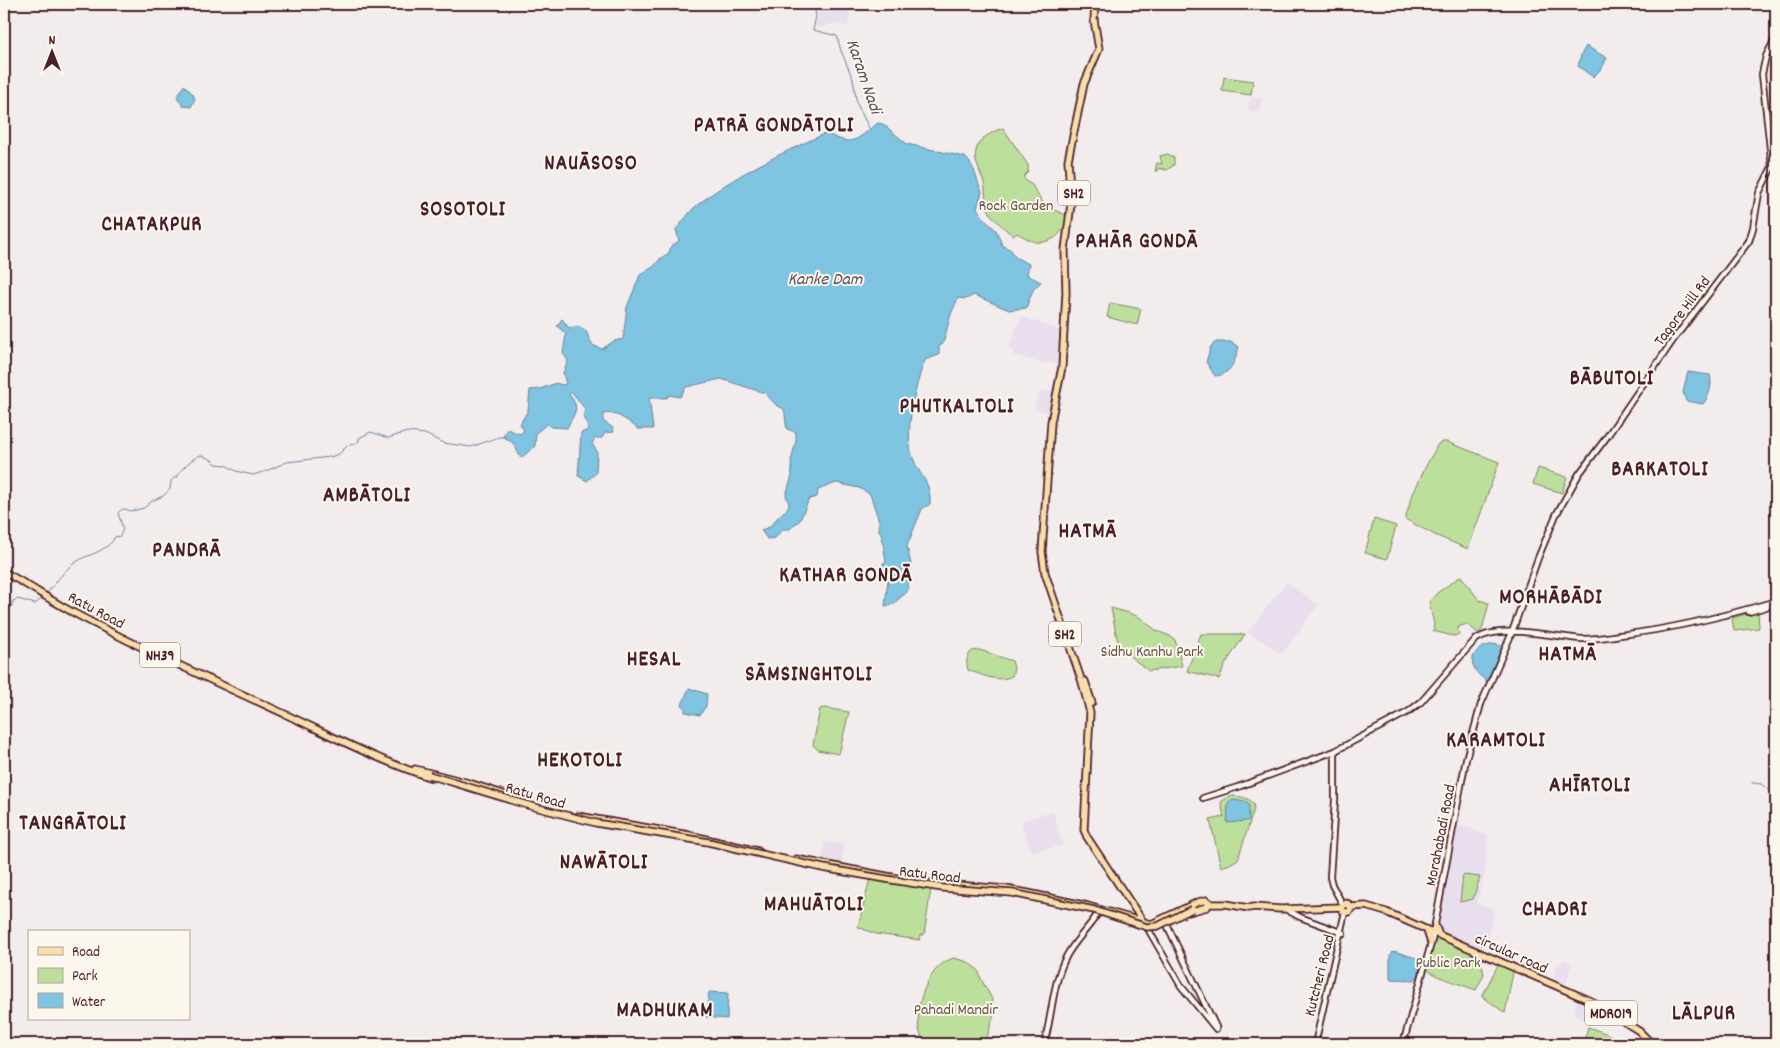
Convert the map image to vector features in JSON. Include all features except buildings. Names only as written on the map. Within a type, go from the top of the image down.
[{"type":"main road","name":"SH2","points":[[1095,4],[1101,49],[1100,56],[1085,85],[1071,157],[1070,169],[1074,201],[1068,250],[1069,285],[1064,370],[1054,425],[1047,513],[1046,559],[1048,572],[1092,701],[1093,726],[1087,831],[1148,927]]},
{"type":"main road","name":"Tagore Hill Rd","points":[[1511,634],[1540,552],[1556,515],[1579,474],[1685,323],[1749,241],[1759,193],[1772,167],[1762,74],[1767,54],[1776,37]]},
{"type":"main road","name":"Ratu Road","points":[[4,571],[114,634],[373,756],[426,773]]},
{"type":"main road","name":"Ratu Road","points":[[51,597],[91,620],[389,761],[541,811],[592,823],[706,843],[797,864],[886,881],[936,889],[1007,894],[1100,912],[1148,927]]},
{"type":"main road","points":[[1336,751],[1414,708],[1478,638],[1489,634],[1584,639],[1644,632],[1715,618],[1776,603]]},
{"type":"main road","points":[[1203,799],[1336,751],[1412,712],[1476,642],[1488,636],[1511,634]]},
{"type":"main road","name":"Morahabadi Road","points":[[1434,931],[1466,759],[1482,704],[1511,634]]},
{"type":"main road","points":[[1504,635],[1508,642]]},
{"type":"main road","name":"Kutcheri Road","points":[[1316,1044],[1342,933],[1344,908],[1331,881],[1330,870],[1336,751]]},
{"type":"main road","points":[[426,773],[531,806],[596,823],[708,842],[823,868],[909,883],[943,888],[1017,894],[1094,910],[1147,927],[1158,926],[1192,908],[1209,903]]},
{"type":"main road","points":[[1148,927],[1198,902],[1206,900],[1209,903]]},
{"type":"main road","points":[[1148,927],[1158,928],[1188,912],[1207,907],[1209,903]]},
{"type":"main road","name":"circular road","points":[[1209,903],[1249,908],[1253,906],[1344,908],[1362,905],[1372,907],[1434,931],[1591,1001],[1639,1031],[1652,1044]]},
{"type":"main road","points":[[1285,908],[1300,917],[1342,933]]},
{"type":"main road","points":[[1045,1044],[1066,962],[1100,912]]},
{"type":"main road","points":[[1148,927],[1181,986],[1216,1029],[1213,1019],[1167,924]]},
{"type":"main road","points":[[1432,942],[1430,935],[1434,931]]},
{"type":"main road","points":[[1403,1044],[1434,931]]},
{"type":"shaded area","points":[[818,4],[845,4],[851,7],[848,26],[829,24],[821,28],[815,25],[818,20]]},
{"type":"shaded area","points":[[1250,97],[1262,98],[1260,112],[1248,110]]},
{"type":"shaded area","points":[[1021,316],[1062,331],[1062,365],[1047,362],[1045,364],[1013,355],[1013,352],[1008,350]]},
{"type":"shaded area","points":[[1039,392],[1052,392],[1048,413],[1034,409]]},
{"type":"shaded area","points":[[1287,582],[1318,605],[1282,654],[1247,632]]},
{"type":"shaded area","points":[[1053,811],[1063,846],[1031,852],[1021,821]]},
{"type":"shaded area","points":[[1456,826],[1488,834],[1485,873],[1476,904],[1493,908],[1495,912],[1481,952],[1439,934],[1438,928]]},
{"type":"shaded area","points":[[825,841],[844,844],[840,868],[821,864]]},
{"type":"shaded area","points":[[1563,959],[1572,963],[1565,987],[1552,982],[1556,967],[1562,963]]},
{"type":"shaded area","points":[[1578,998],[1590,1003],[1585,1020],[1573,1014]]},
{"type":"green space","points":[[1224,77],[1253,81],[1251,95],[1222,91]]},
{"type":"green space","name":"Rock Garden","points":[[1003,128],[1028,165],[1028,172],[1023,177],[1032,185],[1045,206],[1068,216],[1061,232],[1053,239],[1042,242],[1029,240],[1017,233],[1013,236],[989,211],[984,183],[976,161],[976,149],[987,136]]},
{"type":"green space","points":[[1168,154],[1174,158],[1174,165],[1167,170],[1158,168],[1155,171],[1157,163],[1162,164],[1160,156]]},
{"type":"green space","points":[[1110,303],[1141,309],[1137,325],[1107,317]]},
{"type":"green space","points":[[1447,442],[1499,462],[1468,549],[1435,535],[1405,519],[1413,494],[1425,468],[1438,444]]},
{"type":"green space","points":[[1538,468],[1567,477],[1562,493],[1533,484]]},
{"type":"green space","points":[[1374,519],[1396,526],[1387,559],[1365,553]]},
{"type":"green space","points":[[1461,576],[1479,600],[1489,603],[1482,630],[1478,633],[1467,624],[1458,627],[1459,635],[1453,636],[1433,631],[1434,624],[1429,602],[1437,593]]},
{"type":"green space","name":"Sidhu Kanhu Park","points":[[1111,608],[1139,617],[1157,631],[1175,640],[1182,666],[1149,671],[1119,648]]},
{"type":"green space","points":[[1758,611],[1759,628],[1734,631],[1732,618]]},
{"type":"green space","points":[[1201,634],[1245,634],[1226,663],[1219,679],[1187,671]]},
{"type":"green space","points":[[980,650],[1012,661],[1014,668],[1012,676],[1001,679],[984,676],[968,670],[967,662],[969,655],[972,651]]},
{"type":"green space","points":[[820,709],[849,712],[839,754],[818,750],[813,745]]},
{"type":"green space","points":[[1230,796],[1248,799],[1253,803],[1254,809],[1238,859],[1221,867],[1210,820],[1224,817],[1221,802]]},
{"type":"green space","points":[[1463,875],[1480,877],[1473,899],[1460,902]]},
{"type":"green space","points":[[870,879],[931,889],[924,935],[920,935],[920,940],[876,934],[858,927]]},
{"type":"green space","name":"Public Park","points":[[1440,937],[1480,955],[1484,974],[1476,990],[1437,976],[1426,969],[1433,941]]},
{"type":"green space","name":"Pahadi Mandir","points":[[954,958],[968,962],[978,970],[992,999],[994,1014],[985,1044],[925,1044],[920,1034],[918,1021],[922,995],[935,971],[944,963]]},
{"type":"green space","points":[[1499,963],[1512,968],[1513,973],[1505,1013],[1482,996]]},
{"type":"green space","points":[[1588,1027],[1620,1040],[1624,1044],[1590,1044],[1584,1042]]},
{"type":"water","points":[[1586,46],[1607,58],[1602,68],[1593,77],[1578,66]]},
{"type":"water","points":[[184,85],[193,94],[195,99],[191,107],[183,106],[177,97]]},
{"type":"water","name":"Kanke Dam","points":[[878,123],[883,124],[907,144],[965,157],[974,170],[982,192],[977,208],[986,221],[996,230],[1002,245],[1011,250],[1015,257],[1029,264],[1027,275],[1041,282],[1033,290],[1026,308],[1009,310],[974,295],[966,299],[958,298],[951,314],[943,344],[939,346],[939,355],[925,360],[912,409],[909,436],[913,458],[929,490],[930,504],[922,509],[907,546],[911,565],[907,592],[893,604],[885,606],[888,580],[882,574],[883,563],[886,562],[882,536],[879,531],[879,521],[870,494],[859,488],[836,483],[818,490],[817,497],[809,499],[800,520],[790,529],[783,529],[775,538],[767,539],[761,530],[770,527],[787,509],[789,504],[786,495],[792,476],[791,461],[796,441],[796,432],[787,429],[784,409],[776,405],[765,393],[721,379],[686,387],[680,397],[669,395],[667,398],[649,398],[653,429],[638,429],[617,415],[603,414],[603,421],[613,428],[614,432],[605,433],[602,438],[595,438],[592,444],[597,451],[596,473],[587,481],[578,476],[581,433],[588,430],[583,417],[585,409],[572,392],[569,394],[575,404],[576,411],[567,428],[551,427],[547,424],[536,433],[535,446],[521,458],[513,443],[503,436],[507,429],[520,434],[524,430],[520,424],[528,410],[530,390],[540,389],[556,383],[566,384],[563,373],[568,361],[563,353],[566,334],[557,326],[562,319],[569,328],[578,326],[586,331],[592,345],[602,349],[614,341],[623,339],[627,307],[640,275],[653,267],[661,258],[669,253],[671,246],[679,241],[676,229],[696,206],[726,184],[774,157],[824,134],[851,141]]},
{"type":"water","points":[[1216,342],[1231,342],[1239,347],[1229,370],[1215,376],[1206,362],[1211,346]]},
{"type":"water","points":[[1688,372],[1710,375],[1710,391],[1703,404],[1686,401],[1683,392]]},
{"type":"water","points":[[1495,644],[1503,647],[1487,681],[1475,669],[1473,664],[1474,655],[1484,646]]},
{"type":"water","points":[[689,688],[707,694],[706,706],[700,715],[685,712],[685,708],[682,705]]},
{"type":"water","points":[[1233,800],[1249,804],[1249,820],[1227,823],[1228,803]]},
{"type":"water","points":[[1394,951],[1422,960],[1418,977],[1414,980],[1390,979],[1390,955]]},
{"type":"water","points":[[709,992],[728,993],[727,1019],[706,1017]]},
{"type":"waterway","name":"Karam Nadi","points":[[814,4],[816,16],[813,30],[837,36],[853,79],[857,104],[870,130]]},
{"type":"waterway","points":[[46,594],[71,565],[101,550],[113,541],[115,537],[120,536],[123,529],[118,513],[120,511],[144,508],[152,501],[163,496],[170,489],[171,481],[175,477],[177,478],[187,464],[201,455],[216,464],[226,465],[236,471],[253,475],[287,462],[330,457],[339,454],[348,445],[356,444],[359,438],[371,432],[388,438],[407,432],[425,434],[443,443],[471,447],[499,437],[505,437]]},
{"type":"waterway","points":[[4,610],[12,606],[13,601],[18,599],[35,604],[44,597]]},
{"type":"waterway","points":[[1752,783],[1761,784],[1776,795]]},
{"type":"district","name":"PATRĀ GONDĀTOLI","points":[[774,124]]},
{"type":"district","name":"NAUĀSOSO","points":[[591,162]]},
{"type":"district","name":"SOSOTOLI","points":[[463,208]]},
{"type":"district","name":"CHATAKPUR","points":[[152,223]]},
{"type":"district","name":"PAHĀR GONDĀ","points":[[1137,240]]},
{"type":"district","name":"BĀBUTOLI","points":[[1612,377]]},
{"type":"district","name":"PHUTKALTOLI","points":[[957,405]]},
{"type":"district","name":"BARKATOLI","points":[[1660,468]]},
{"type":"district","name":"AMBĀTOLI","points":[[367,494]]},
{"type":"district","name":"HATMĀ","points":[[1088,530]]},
{"type":"district","name":"PANDRĀ","points":[[187,549]]},
{"type":"district","name":"KATHAR GONDĀ","points":[[846,574]]},
{"type":"district","name":"MORHĀBĀDI","points":[[1551,596]]},
{"type":"district","name":"HATMĀ","points":[[1568,653]]},
{"type":"district","name":"HESAL","points":[[654,658]]},
{"type":"district","name":"SĀMSINGHTOLI","points":[[809,673]]},
{"type":"district","name":"KARAMTOLI","points":[[1496,739]]},
{"type":"district","name":"HEKOTOLI","points":[[580,759]]},
{"type":"district","name":"AHĪRTOLI","points":[[1590,784]]},
{"type":"district","name":"TANGRĀTOLI","points":[[73,822]]},
{"type":"district","name":"NAWĀTOLI","points":[[604,861]]},
{"type":"district","name":"MAHUĀTOLI","points":[[814,903]]},
{"type":"district","name":"CHADRI","points":[[1555,908]]},
{"type":"district","name":"MADHUKAM","points":[[665,1009]]},
{"type":"district","name":"LĀLPUR","points":[[1704,1012]]}]
